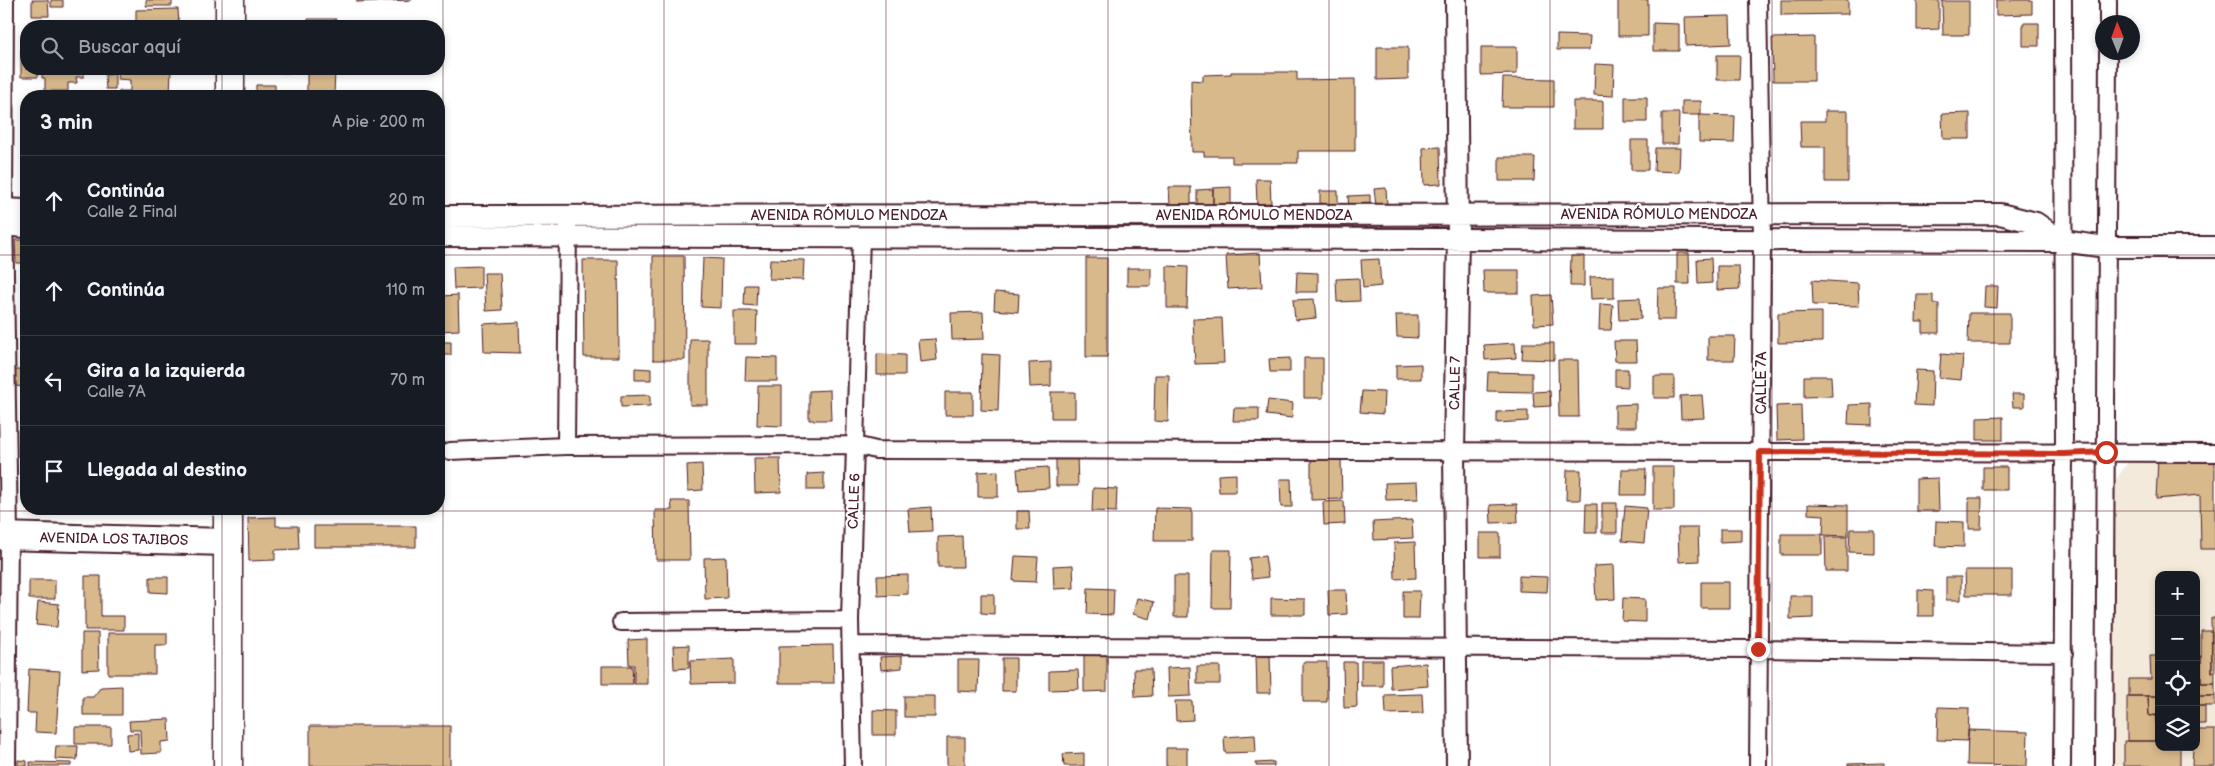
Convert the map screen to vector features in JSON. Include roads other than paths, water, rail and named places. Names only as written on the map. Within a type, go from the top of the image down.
[{"type":"highway","points":[[230,0],[230,20]]},
{"type":"highway","points":[[230,75],[230,90]]},
{"type":"highway","points":[[228,515],[228,766]]},
{"type":"main road","name":"AVENIDA LOS TAJIBOS","points":[[5,536],[227,542]]},
{"type":"street","points":[[5,0],[2,217],[7,766]]},
{"type":"street","name":"CALLE 7","points":[[1456,0],[1458,238],[1454,451],[1457,766]]},
{"type":"street","name":"CALLE 7A","points":[[1758,0],[1762,214],[1758,766]]},
{"type":"street","points":[[2062,766],[2064,653],[2063,0]]},
{"type":"street","points":[[2108,0],[2108,15]]},
{"type":"street","points":[[2104,766],[2108,60]]},
{"type":"street","points":[[2,217],[20,212]]},
{"type":"street","name":"AVENIDA RÓMULO MENDOZA","points":[[445,216],[2000,214],[2036,223],[2062,240]]},
{"type":"street","points":[[566,446],[569,235],[567,215]]},
{"type":"street","points":[[2,217],[20,224]]},
{"type":"street","name":"AVENIDA RÓMULO MENDOZA","points":[[445,236],[2062,240],[2106,247],[2215,247]]},
{"type":"street","name":"CALLE 6","points":[[853,766],[850,620],[861,236]]},
{"type":"street","points":[[450,451],[566,446],[855,445],[876,450],[2215,453]]},
{"type":"street","points":[[621,622],[850,620]]},
{"type":"street","points":[[852,645],[1456,647],[2064,653]]}]
